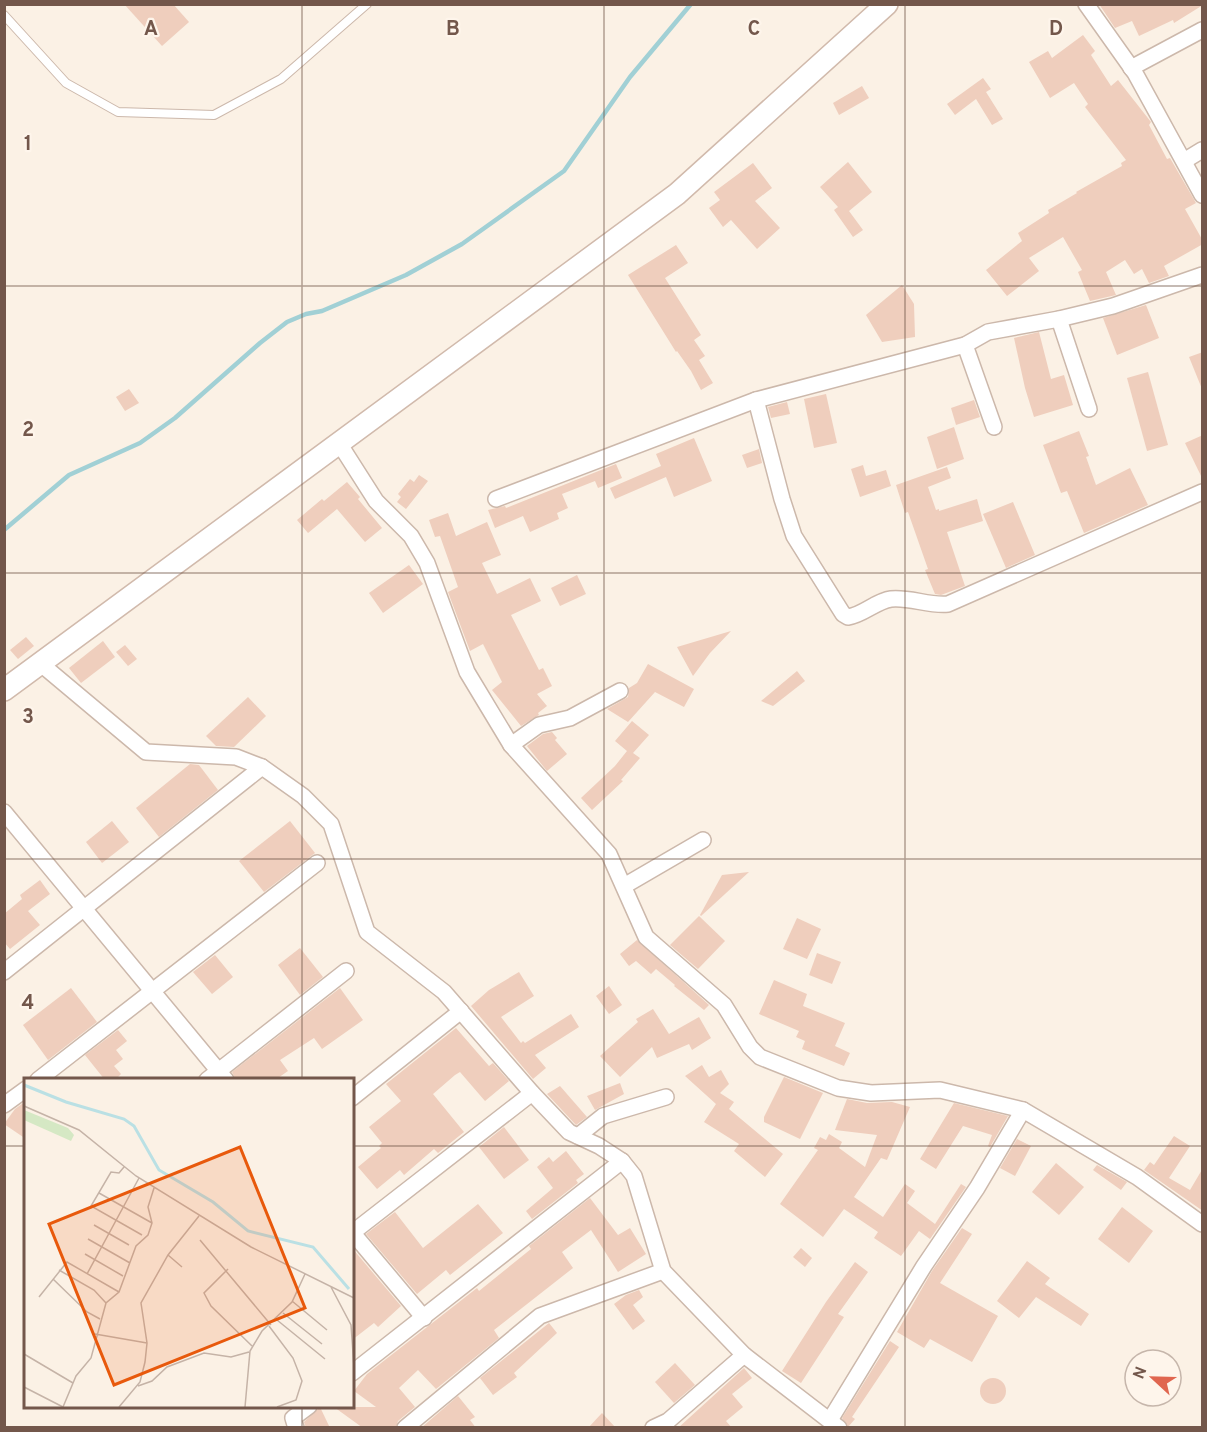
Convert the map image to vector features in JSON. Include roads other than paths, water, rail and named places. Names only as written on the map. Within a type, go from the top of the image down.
[{"type":"main road","points":[[4,690],[677,194],[887,4]]},
{"type":"street","points":[[1086,4],[1131,68],[1203,195]]},
{"type":"street","points":[[1131,68],[1203,30]]},
{"type":"street","points":[[1184,161],[1203,150]]},
{"type":"street","points":[[496,499],[756,400],[965,345],[988,332],[1113,306],[1203,276]]},
{"type":"street","points":[[1059,319],[1089,409]]},
{"type":"street","points":[[965,345],[994,427]]},
{"type":"street","points":[[756,400],[794,536],[843,614],[848,617],[888,599],[948,604],[1203,492]]},
{"type":"street","points":[[339,443],[376,501],[411,536],[427,563],[467,672],[511,745],[609,854],[646,937],[724,1005],[750,1047],[760,1057],[838,1088],[871,1093],[939,1090],[1023,1110],[1137,1177],[1203,1224]]},
{"type":"street","points":[[41,664],[146,752],[236,757],[262,767],[303,796],[331,824],[367,932],[444,992],[569,1132],[599,1146],[622,1161],[634,1176],[663,1271],[744,1355],[834,1424],[924,1266],[977,1188],[1023,1110]]},
{"type":"street","points":[[511,745],[539,725],[570,718],[620,691]]},
{"type":"street","points":[[4,972],[262,767]]},
{"type":"street","points":[[4,812],[152,990],[217,1076],[346,970]]},
{"type":"street","points":[[624,886],[703,840]]},
{"type":"street","points":[[41,1078],[317,863]]},
{"type":"street","points":[[354,1096],[461,1011]]},
{"type":"street","points":[[4,1106],[24,1091]]},
{"type":"street","points":[[354,1231],[532,1093]]},
{"type":"street","points":[[578,1136],[603,1116],[666,1097]]},
{"type":"street","points":[[354,1371],[622,1161]]},
{"type":"street","points":[[354,1233],[424,1318]]},
{"type":"street","points":[[405,1428],[540,1316],[663,1271]]},
{"type":"street","points":[[653,1428],[668,1421],[744,1355]]},
{"type":"street","points":[[296,1428],[293,1418],[308,1408]]},
{"type":"lane","points":[[4,15],[66,83],[118,112],[214,115],[281,79],[367,4]]},
{"type":"waterway","points":[[4,530],[69,475],[140,443],[175,418],[287,322],[306,314],[322,311],[406,275],[462,244],[564,171],[630,77],[691,4]]}]
